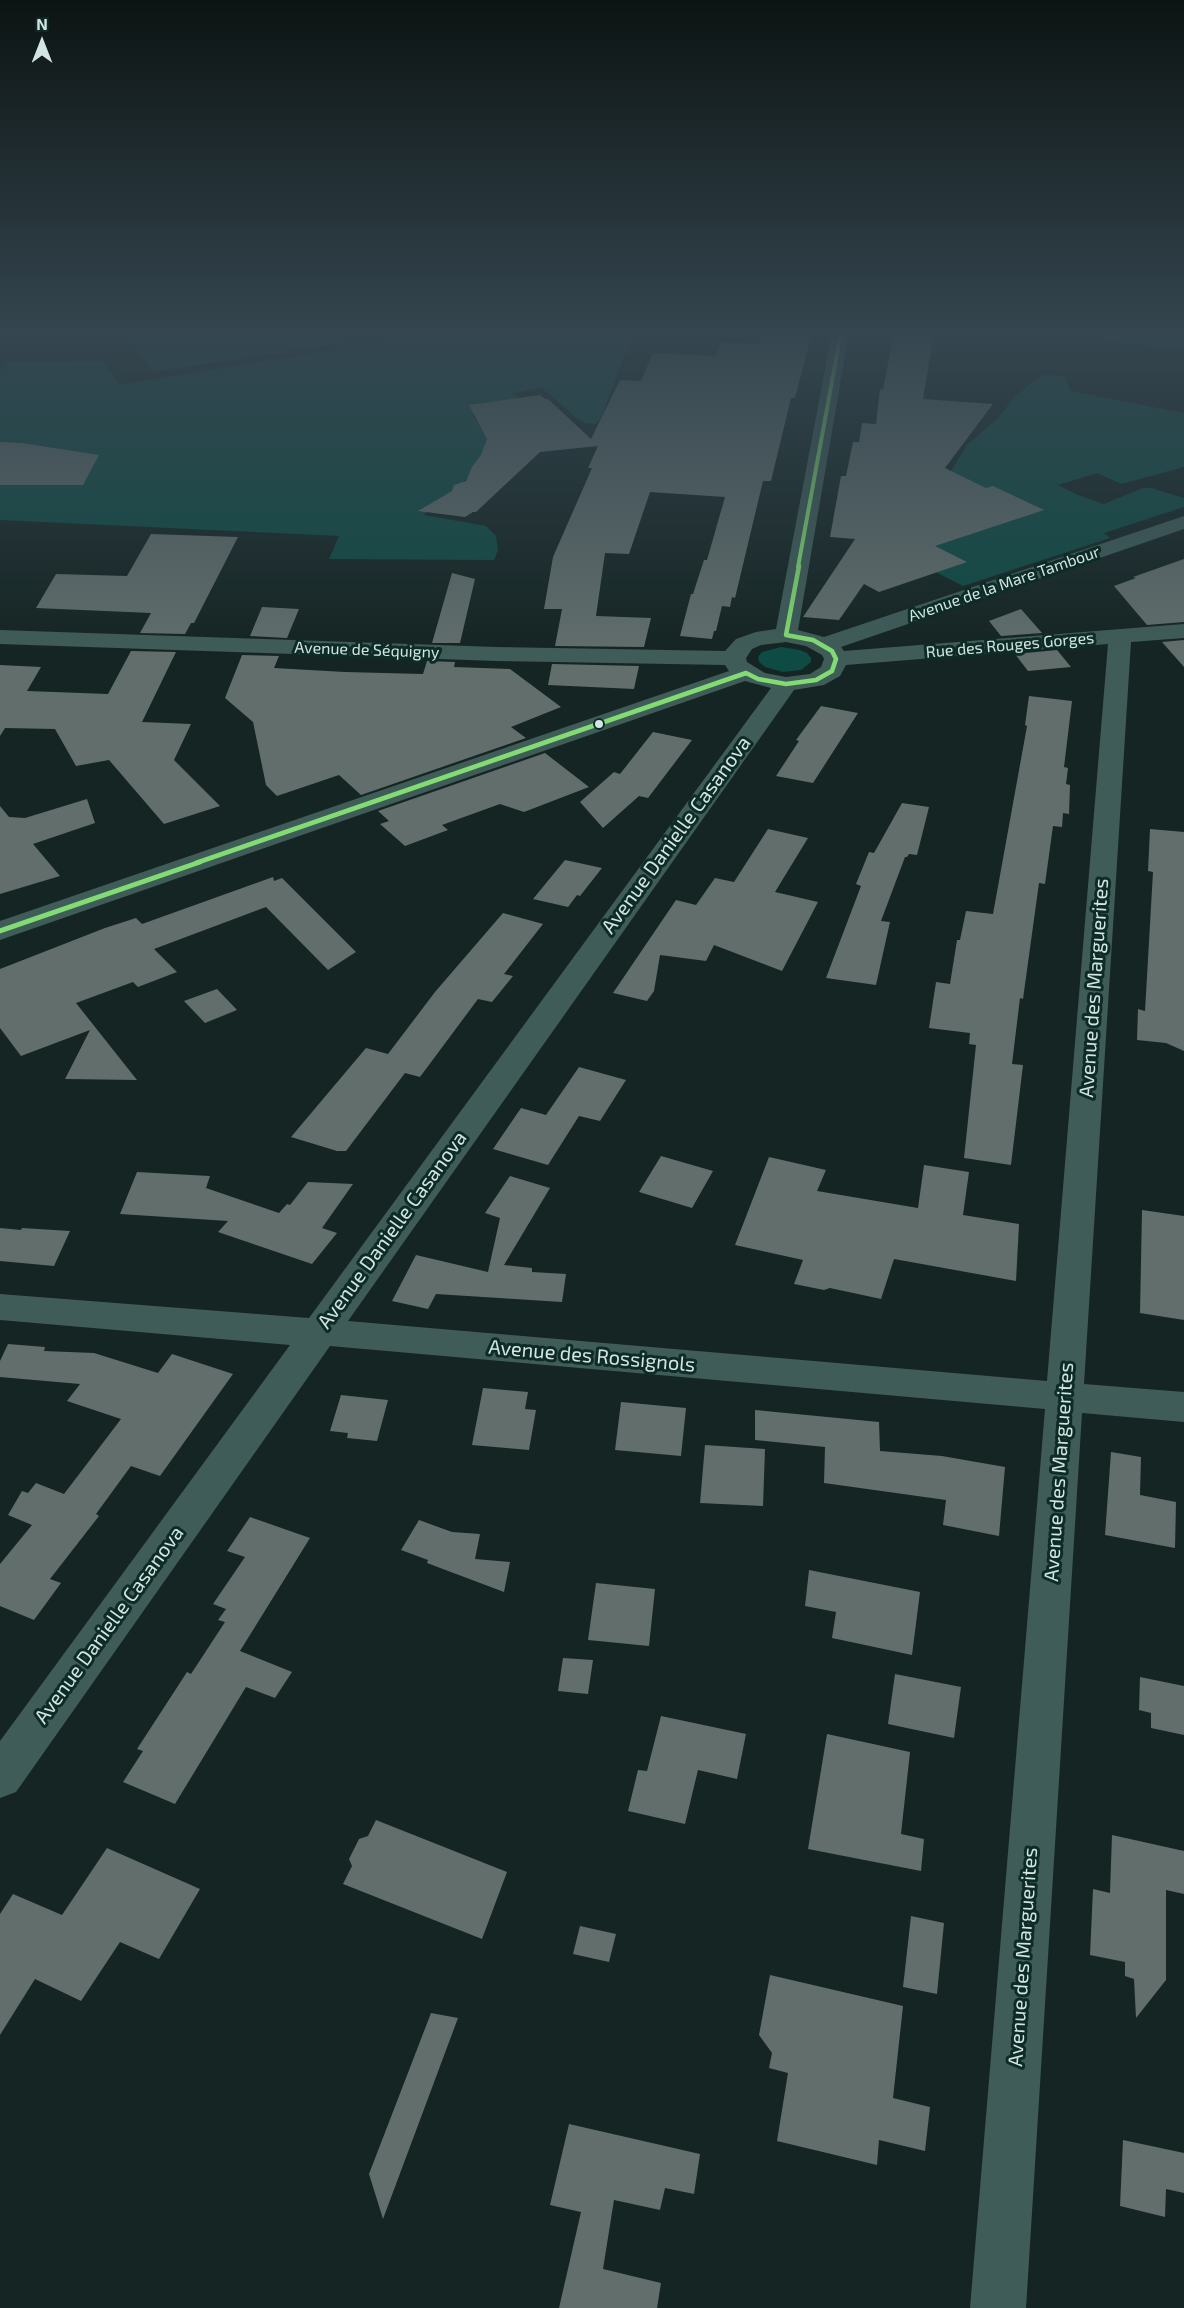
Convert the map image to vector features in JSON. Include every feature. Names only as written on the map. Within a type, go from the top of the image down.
[{"type":"street","points":[[786,636],[822,440]]},
{"type":"street","name":"Avenue de la Mare Tambour","points":[[830,652],[1184,522]]},
{"type":"street","name":"Rue des Rouges Gorges","points":[[830,652],[1120,637],[1184,631]]},
{"type":"street","points":[[0,931],[740,666],[737,651],[750,642],[770,636],[786,636],[806,639],[830,652],[832,671],[825,676],[804,683],[786,684]]},
{"type":"street","name":"Avenue de Séquigny","points":[[0,637],[497,654],[740,666],[758,679],[786,684]]},
{"type":"street","name":"Avenue des Marguerites","points":[[998,2308],[1120,637]]},
{"type":"street","name":"Avenue Danielle Casanova","points":[[0,1777],[786,684]]},
{"type":"street","name":"Avenue des Rossignols","points":[[0,1307],[278,1331],[319,1332],[1184,1407]]},
{"type":"green space","points":[[0,440],[496,441],[474,473],[461,484],[454,486],[457,489],[439,499],[424,515],[486,526],[496,536],[498,550],[494,560],[329,559],[339,536],[0,520]]},
{"type":"green space","points":[[973,440],[1184,440],[1184,467],[1121,484],[1097,473],[1058,485],[1104,504],[1143,488],[1151,488],[1184,498],[1184,507],[1104,533],[1110,538],[963,586],[895,551],[927,509],[967,445]]},
{"type":"green space","points":[[781,647],[807,653],[811,662],[801,670],[783,672],[765,667],[759,662],[758,657],[762,652]]},
{"type":"building","points":[[487,440],[781,440],[771,481],[763,481],[735,598],[732,597],[730,607],[722,606],[712,639],[680,636],[691,594],[693,594],[704,560],[707,560],[725,497],[650,492],[629,554],[605,553],[596,616],[651,618],[644,647],[555,646],[562,609],[544,609],[553,557],[592,468],[588,468],[598,446],[540,452],[476,512],[465,517],[418,511],[452,491],[454,485],[466,481]]},
{"type":"building","points":[[859,440],[966,440],[945,468],[986,488],[993,486],[1044,510],[935,546],[967,562],[879,592],[864,584],[839,620],[803,617],[855,539],[830,537],[841,476],[846,476],[853,442],[859,442]]},
{"type":"building","points":[[0,442],[22,443],[99,455],[83,485],[0,485]]},
{"type":"building","points":[[151,534],[238,537],[194,623],[191,623],[185,634],[140,633],[151,613],[36,608],[56,574],[127,576]]},
{"type":"building","points":[[1184,559],[1184,622],[1147,625],[1114,586]]},
{"type":"building","points":[[452,573],[475,579],[460,643],[432,643]]},
{"type":"building","points":[[262,607],[299,609],[287,638],[250,636]]},
{"type":"building","points":[[1021,609],[1042,633],[1001,636],[989,621]]},
{"type":"building","points":[[1184,640],[1184,667],[1162,642]]},
{"type":"building","points":[[1057,650],[1071,667],[1028,671],[1015,654]]},
{"type":"building","points":[[131,651],[176,652],[142,722],[191,724],[174,760],[220,806],[164,824],[109,760],[76,766],[55,729],[5,728],[0,736],[0,665],[41,667],[27,691],[108,694]]},
{"type":"building","points":[[242,655],[279,656],[274,668],[345,672],[423,674],[427,661],[455,662],[454,667],[510,669],[561,707],[511,727],[526,738],[361,795],[339,775],[277,796],[266,785],[253,722],[225,698]]},
{"type":"building","points":[[552,664],[639,666],[634,689],[548,685]]},
{"type":"building","points":[[1029,696],[1072,701],[1064,767],[1068,768],[1066,784],[1070,785],[1069,814],[1063,813],[1062,827],[1053,826],[1045,884],[1039,883],[1023,999],[1020,998],[1012,1064],[1023,1065],[1011,1165],[964,1158],[976,1045],[969,1044],[970,1033],[929,1028],[936,982],[950,984],[957,940],[960,940],[966,911],[993,914],[1027,726],[1025,725]]},
{"type":"building","points":[[821,706],[858,713],[813,783],[776,776],[799,741],[796,740]]},
{"type":"building","points":[[653,732],[692,740],[648,798],[639,796],[603,828],[580,802],[614,772],[620,774]]},
{"type":"building","points":[[545,753],[589,787],[524,812],[500,804],[442,825],[448,830],[405,846],[380,824],[389,821],[378,811]]},
{"type":"building","points":[[87,799],[95,823],[33,844],[60,876],[0,894],[0,806],[9,817],[25,818]]},
{"type":"building","points":[[902,803],[929,807],[917,855],[909,854],[905,857],[881,921],[890,922],[876,985],[826,978],[861,886],[856,884],[869,852],[874,853]]},
{"type":"building","points":[[768,829],[808,838],[775,892],[818,902],[782,971],[714,945],[706,961],[660,955],[654,991],[647,1001],[613,993],[676,900],[696,905],[715,878],[734,882]]},
{"type":"building","points":[[1150,829],[1184,832],[1184,1051],[1166,1043],[1137,1040],[1138,1009],[1145,1011],[1153,872],[1148,871]]},
{"type":"building","points":[[565,860],[602,868],[580,896],[577,895],[568,907],[533,899]]},
{"type":"building","points":[[273,877],[274,881],[282,878],[356,952],[328,970],[266,907],[154,949],[177,972],[138,987],[133,982],[76,1003],[137,1080],[65,1079],[90,1030],[21,1056],[0,1028],[0,969],[105,928],[136,918],[142,924]]},
{"type":"building","points":[[503,913],[543,924],[504,974],[513,976],[492,1002],[478,999],[420,1077],[405,1073],[346,1151],[337,1151],[291,1137],[366,1048],[388,1054],[435,992]]},
{"type":"building","points":[[217,989],[237,1010],[205,1023],[184,1001]]},
{"type":"building","points":[[579,1067],[626,1080],[600,1121],[579,1116],[548,1165],[493,1149],[521,1108],[546,1115]]},
{"type":"building","points":[[661,1156],[713,1171],[692,1208],[639,1192]]},
{"type":"building","points":[[769,1157],[826,1170],[817,1191],[918,1208],[924,1165],[969,1172],[963,1215],[1019,1224],[1016,1281],[894,1259],[881,1299],[830,1288],[824,1290],[794,1284],[803,1260],[735,1245]]},
{"type":"building","points":[[137,1172],[210,1176],[206,1188],[279,1213],[287,1204],[290,1205],[308,1182],[353,1184],[322,1228],[337,1233],[312,1264],[218,1232],[228,1221],[120,1214]]},
{"type":"building","points":[[510,1176],[550,1188],[504,1265],[532,1268],[532,1272],[566,1274],[562,1302],[436,1294],[428,1309],[392,1301],[416,1255],[488,1272],[500,1218],[485,1213]]},
{"type":"building","points":[[1142,1210],[1184,1216],[1184,1320],[1140,1313]]},
{"type":"building","points":[[0,1228],[70,1231],[54,1266],[0,1261]]},
{"type":"building","points":[[8,1344],[45,1347],[44,1351],[94,1353],[158,1373],[172,1354],[233,1374],[160,1476],[131,1466],[96,1514],[99,1516],[50,1579],[61,1583],[34,1620],[0,1606],[0,1564],[32,1525],[8,1515],[22,1491],[28,1493],[36,1483],[64,1494],[121,1419],[67,1401],[80,1384],[0,1377],[0,1361]]},
{"type":"building","points":[[483,1388],[528,1392],[525,1409],[536,1410],[529,1450],[472,1445]]},
{"type":"building","points":[[341,1395],[388,1400],[377,1441],[347,1438],[348,1433],[330,1431]]},
{"type":"building","points":[[621,1402],[686,1408],[681,1456],[615,1450]]},
{"type":"building","points":[[755,1410],[879,1422],[880,1451],[942,1456],[1005,1467],[999,1536],[943,1525],[946,1500],[824,1483],[825,1447],[755,1440]]},
{"type":"building","points":[[705,1445],[765,1449],[763,1506],[700,1503]]},
{"type":"building","points":[[1111,1452],[1141,1457],[1140,1495],[1176,1502],[1175,1548],[1105,1535]]},
{"type":"building","points":[[250,1517],[310,1538],[240,1651],[292,1672],[275,1698],[246,1687],[175,1804],[123,1782],[143,1751],[137,1749],[187,1672],[191,1674],[225,1622],[218,1620],[226,1609],[213,1604],[245,1557],[227,1551]]},
{"type":"building","points":[[419,1520],[452,1532],[480,1534],[475,1559],[510,1562],[504,1592],[427,1563],[428,1560],[401,1550]]},
{"type":"building","points":[[809,1570],[920,1592],[912,1655],[832,1638],[836,1612],[805,1606]]},
{"type":"building","points":[[596,1583],[655,1589],[649,1646],[588,1640]]},
{"type":"building","points":[[563,1658],[593,1660],[588,1694],[558,1691]]},
{"type":"building","points":[[895,1674],[961,1687],[954,1738],[888,1724]]},
{"type":"building","points":[[1140,1677],[1184,1686],[1184,1735],[1151,1728],[1151,1713],[1139,1710]]},
{"type":"building","points":[[661,1716],[746,1734],[737,1779],[698,1770],[685,1824],[628,1811],[638,1770],[647,1771]]},
{"type":"building","points":[[827,1734],[910,1752],[901,1834],[924,1839],[921,1871],[808,1849]]},
{"type":"building","points":[[376,1820],[507,1872],[482,1939],[343,1884],[352,1866],[349,1859],[359,1839],[368,1836]]},
{"type":"building","points":[[1112,1835],[1184,1851],[1184,1894],[1166,1890],[1166,1980],[1136,2018],[1134,1979],[1125,1976],[1125,1962],[1090,1955],[1093,1889],[1110,1893]]},
{"type":"building","points":[[107,1848],[200,1889],[159,1959],[120,1942],[81,2001],[35,1979],[0,2035],[0,1914],[13,1894],[62,1915]]},
{"type":"building","points":[[911,1916],[944,1923],[937,1994],[903,1987]]},
{"type":"building","points":[[580,1926],[616,1934],[609,1962],[573,1954]]},
{"type":"building","points":[[770,1975],[903,2006],[893,2098],[930,2107],[925,2151],[879,2140],[877,2165],[777,2141],[788,2073],[769,2068],[772,2053],[759,2035]]},
{"type":"building","points":[[431,2013],[458,2018],[383,2219],[369,2174]]},
{"type":"building","points":[[569,2124],[700,2154],[694,2194],[665,2188],[660,2210],[614,2200],[603,2269],[661,2283],[657,2308],[559,2308],[581,2212],[550,2205]]},
{"type":"building","points":[[1123,2140],[1184,2153],[1184,2193],[1166,2189],[1165,2217],[1120,2206]]},
{"type":"transit line","points":[[0,931],[746,673],[758,679],[786,684],[816,680],[832,671],[836,659],[832,651],[813,640],[786,635],[821,440]]}]
